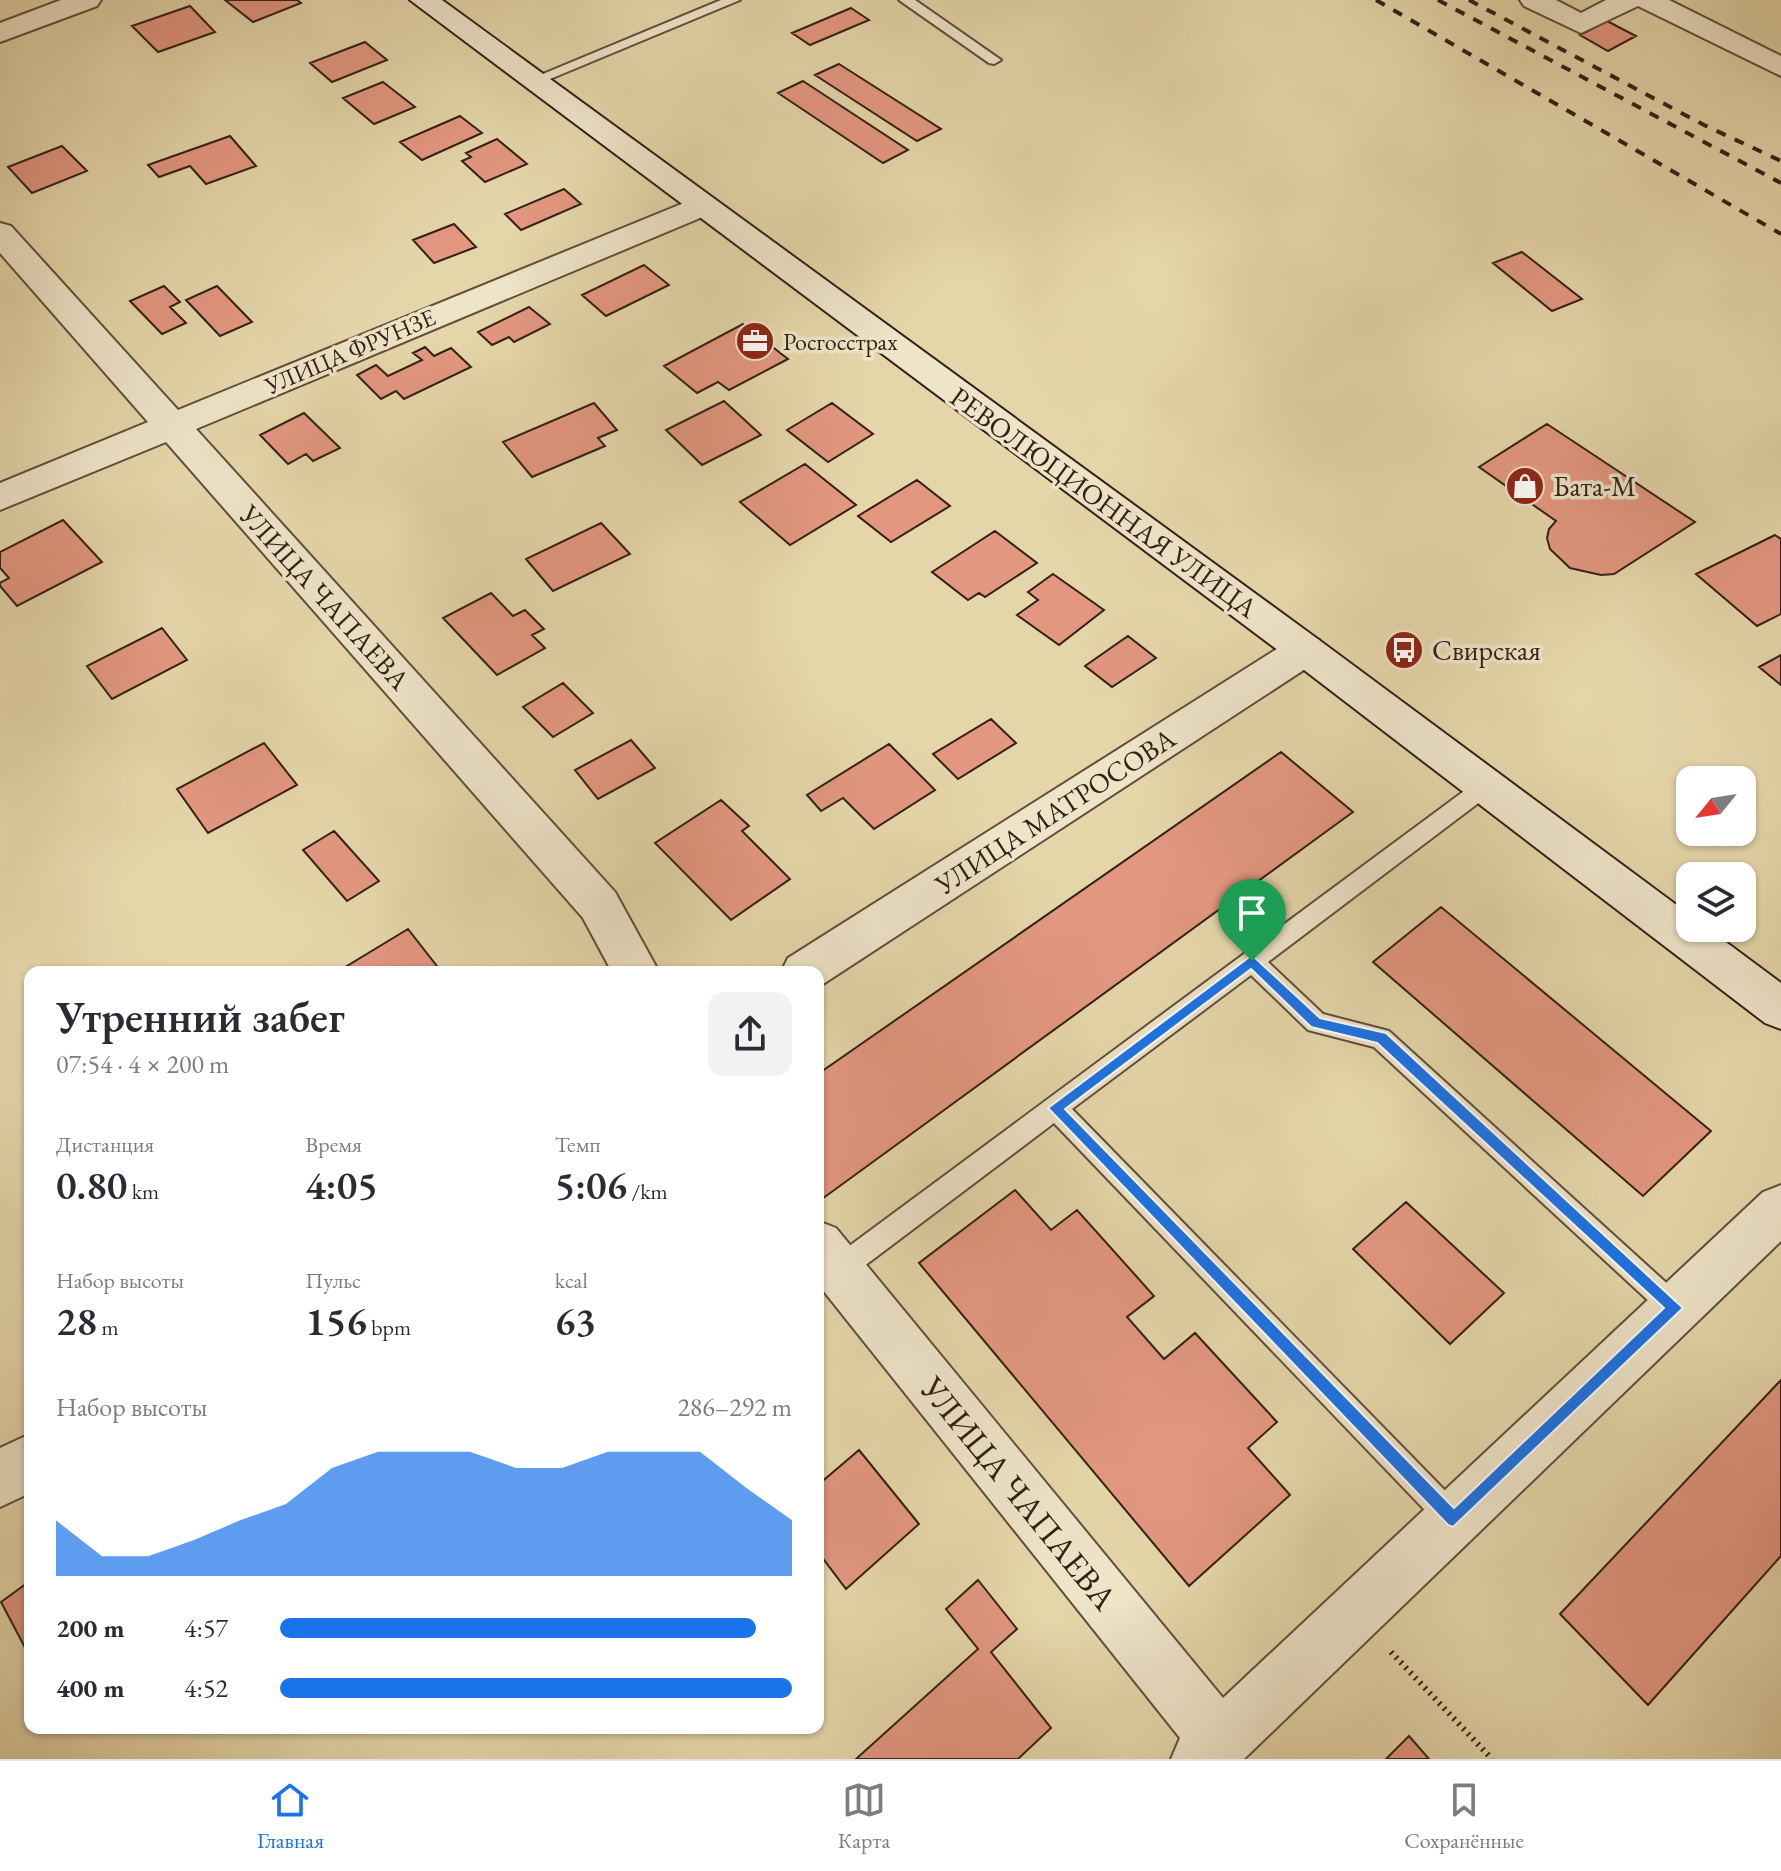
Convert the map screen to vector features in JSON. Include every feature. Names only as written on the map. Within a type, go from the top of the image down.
[{"type":"street","points":[[0,33],[87,0]]},
{"type":"street","name":"РЕВОЛЮЦИОННАЯ УЛИЦА","points":[[424,0],[1305,650],[1781,1009]]},
{"type":"street","points":[[1534,0],[1581,24],[1628,0]]},
{"type":"street","points":[[1647,0],[1781,67]]},
{"type":"street","name":"УЛИЦА ФРУНЗЕ","points":[[0,497],[701,206]]},
{"type":"street","name":"УЛИЦА ЧАПАЕВА","points":[[0,233],[599,905],[633,966]]},
{"type":"street","name":"УЛИЦА МАТРОСОВА","points":[[813,966],[1305,650]]},
{"type":"street","points":[[1211,1750],[1781,1208]]},
{"type":"street","name":"УЛИЦА ЧАПАЕВА","points":[[828,1257],[1211,1750]]},
{"type":"street","points":[[0,1480],[24,1465]]},
{"type":"lane","points":[[533,81],[733,0]]},
{"type":"lane","points":[[906,0],[994,60]]},
{"type":"lane","points":[[828,1257],[1055,1108],[1486,786]]},
{"type":"lane","points":[[1252,961],[1316,1023],[1381,1038],[1675,1308]]},
{"type":"lane","points":[[1055,1108],[1453,1519]]},
{"type":"path","points":[[1355,1613],[1492,1759]]},
{"type":"building","points":[[225,0],[297,0],[301,3],[253,22]]},
{"type":"building","points":[[190,6],[215,32],[158,52],[132,26]]},
{"type":"building","points":[[851,8],[869,20],[810,45],[792,33]]},
{"type":"building","points":[[1607,21],[1636,36],[1608,51],[1580,35]]},
{"type":"building","points":[[365,42],[387,60],[332,82],[310,63]]},
{"type":"building","points":[[839,64],[941,129],[917,141],[815,75]]},
{"type":"building","points":[[803,81],[908,150],[883,163],[778,93]]},
{"type":"building","points":[[383,82],[415,107],[374,124],[343,98]]},
{"type":"building","points":[[460,116],[482,133],[422,160],[400,142]]},
{"type":"building","points":[[230,136],[256,166],[206,184],[190,166],[159,177],[148,165]]},
{"type":"building","points":[[497,139],[527,164],[485,182],[462,161],[471,157],[466,153]]},
{"type":"building","points":[[62,146],[87,171],[32,193],[8,167]]},
{"type":"building","points":[[564,189],[581,204],[521,230],[505,214]]},
{"type":"building","points":[[454,224],[476,247],[434,263],[413,240]]},
{"type":"building","points":[[1522,252],[1582,299],[1552,311],[1493,263]]},
{"type":"building","points":[[644,265],[669,285],[606,316],[582,295]]},
{"type":"building","points":[[164,286],[180,302],[170,307],[186,323],[162,334],[130,301]]},
{"type":"building","points":[[217,286],[252,322],[220,336],[186,300]]},
{"type":"building","points":[[529,307],[550,324],[514,342],[509,337],[492,345],[478,332]]},
{"type":"building","points":[[743,324],[788,359],[729,390],[718,382],[697,393],[664,366]]},
{"type":"building","points":[[425,347],[434,356],[451,348],[471,367],[404,399],[396,391],[381,399],[357,375],[376,365],[388,376],[422,360],[413,353]]},
{"type":"building","points":[[724,401],[761,435],[702,465],[666,430]]},
{"type":"building","points":[[594,403],[617,430],[598,438],[605,446],[532,477],[503,442]]},
{"type":"building","points":[[832,403],[873,434],[828,462],[787,430]]},
{"type":"building","points":[[304,413],[340,448],[313,461],[306,454],[288,464],[260,435]]},
{"type":"building","points":[[1547,424],[1695,522],[1614,574],[1601,575],[1570,568],[1550,549],[1547,538],[1549,529],[1556,521],[1479,467]]},
{"type":"building","points":[[805,464],[856,505],[790,545],[740,502]]},
{"type":"building","points":[[917,480],[950,506],[891,542],[858,516]]},
{"type":"building","points":[[63,520],[102,562],[17,606],[0,586],[9,578],[0,568],[0,552]]},
{"type":"building","points":[[601,523],[630,554],[553,591],[526,559]]},
{"type":"building","points":[[995,531],[1037,563],[985,597],[979,593],[968,600],[932,572]]},
{"type":"building","points":[[1775,535],[1781,539],[1781,614],[1757,626],[1696,574]]},
{"type":"building","points":[[1053,574],[1104,610],[1059,645],[1017,615],[1038,600],[1028,592]]},
{"type":"building","points":[[491,593],[513,616],[525,610],[544,629],[532,635],[545,648],[497,675],[443,618]]},
{"type":"building","points":[[162,628],[187,660],[112,699],[87,666]]},
{"type":"building","points":[[1128,636],[1156,658],[1112,687],[1085,666]]},
{"type":"building","points":[[1781,655],[1781,685],[1759,667]]},
{"type":"building","points":[[563,683],[593,713],[553,737],[523,707]]},
{"type":"building","points":[[991,719],[1016,743],[958,779],[933,754]]},
{"type":"building","points":[[631,740],[655,768],[598,799],[575,770]]},
{"type":"building","points":[[264,743],[297,785],[208,833],[177,789]]},
{"type":"building","points":[[889,744],[935,790],[874,829],[843,798],[821,811],[807,795]]},
{"type":"building","points":[[1281,752],[1353,812],[824,1198],[824,1070]]},
{"type":"building","points":[[721,800],[749,826],[742,831],[790,879],[731,920],[655,843]]},
{"type":"building","points":[[334,831],[379,881],[347,901],[303,850]]},
{"type":"building","points":[[1441,907],[1711,1131],[1643,1196],[1373,962]]},
{"type":"building","points":[[408,929],[437,966],[347,966]]},
{"type":"building","points":[[1015,1190],[1051,1230],[1077,1210],[1154,1296],[1127,1317],[1164,1359],[1195,1333],[1277,1422],[1248,1448],[1290,1495],[1189,1586],[919,1263]]},
{"type":"building","points":[[1406,1202],[1504,1293],[1450,1344],[1353,1249]]},
{"type":"building","points":[[1781,1380],[1781,1556],[1648,1705],[1560,1614]]},
{"type":"building","points":[[859,1450],[919,1524],[846,1589],[824,1560],[824,1480]]},
{"type":"building","points":[[978,1580],[1017,1629],[991,1652],[1051,1728],[1018,1759],[856,1759],[978,1649],[946,1609]]},
{"type":"building","points":[[24,1585],[24,1646],[1,1602]]},
{"type":"building","points":[[1409,1736],[1429,1759],[1386,1759]]},
{"type":"railway","points":[[1376,0],[1781,234]]},
{"type":"railway","points":[[1438,0],[1781,183]]},
{"type":"railway","points":[[1469,0],[1704,125],[1781,161]]},
{"type":"place","name":"Росгосстрах","points":[[755,341]]},
{"type":"place","name":"Бата-М","points":[[1525,486]]},
{"type":"place","name":"Свирская","points":[[1404,650]]},
{"type":"route","points":[[1252,961],[1316,1023],[1381,1038],[1675,1308],[1453,1519],[1055,1108],[1252,961]]}]
